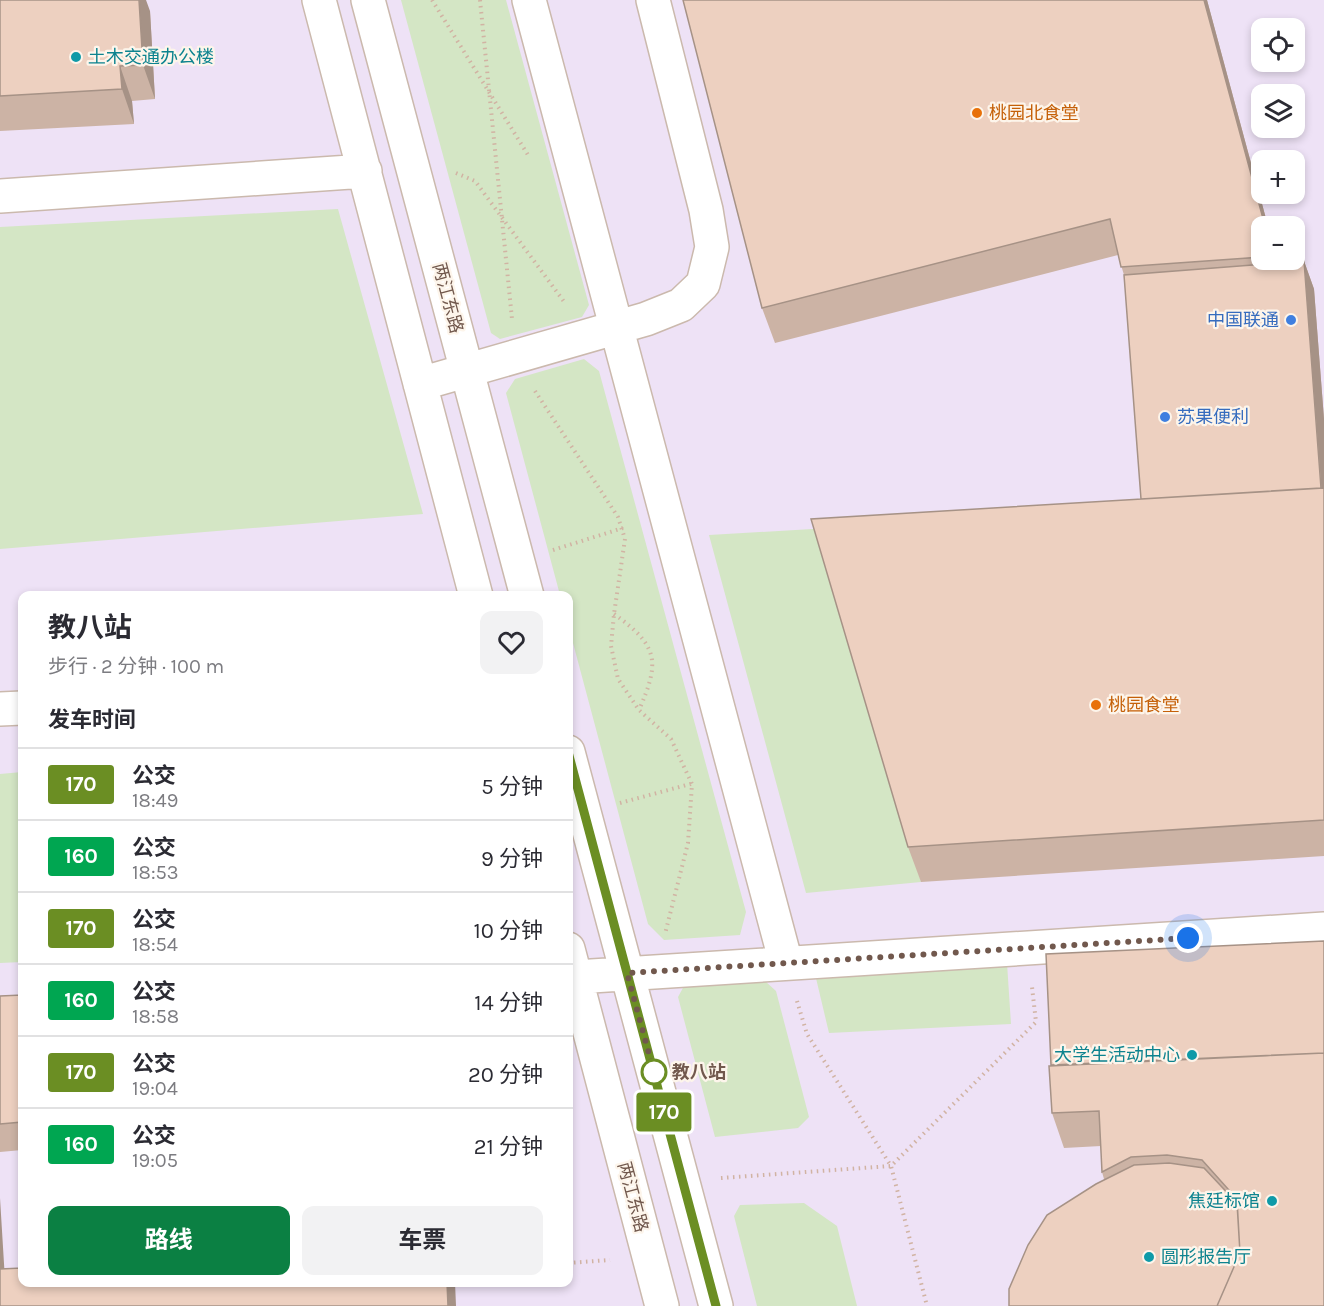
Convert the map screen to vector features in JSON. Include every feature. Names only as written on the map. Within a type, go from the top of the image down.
[{"type":"street","points":[[319,0],[475,591]]},
{"type":"street","name":"两江东路","points":[[368,0],[526,591]]},
{"type":"street","points":[[529,0],[603,332],[667,515],[786,963]]},
{"type":"street","points":[[420,384],[646,319],[681,305],[703,284],[712,247],[706,210],[653,0]]},
{"type":"street","points":[[0,196],[365,171]]},
{"type":"street","points":[[0,710],[18,708]]},
{"type":"street","points":[[573,770],[585,813],[642,972],[682,1181],[716,1306]]},
{"type":"street","points":[[573,963],[642,972],[1324,929]]},
{"type":"street","name":"两江东路","points":[[573,967],[662,1306]]},
{"type":"path","points":[[432,0],[531,160]]},
{"type":"path","points":[[480,0],[512,315],[520,355],[534,390],[618,517],[625,539],[611,645],[618,679],[639,710],[671,739],[692,784],[688,843],[642,972]]},
{"type":"path","points":[[414,166],[449,171],[475,181],[502,218],[603,332]]},
{"type":"path","points":[[518,561],[667,515]]},
{"type":"path","points":[[614,614],[636,629],[654,657],[651,683],[639,710]]},
{"type":"path","points":[[585,813],[736,772]]},
{"type":"path","points":[[682,1181],[891,1166],[1036,1022],[1028,948]]},
{"type":"path","points":[[786,963],[807,1034],[891,1166],[927,1306]]},
{"type":"shaded area","points":[[0,0],[1324,0],[1324,1306],[0,1306]]},
{"type":"green space","points":[[401,0],[506,0],[589,305],[582,317],[500,339],[491,333]]},
{"type":"green space","points":[[338,209],[423,514],[0,549],[0,227]]},
{"type":"green space","points":[[584,359],[599,371],[746,912],[740,935],[664,940],[648,924],[573,643],[573,591],[559,591],[506,393],[515,379]]},
{"type":"green space","points":[[1150,509],[824,554],[921,882],[806,893],[709,535]]},
{"type":"green space","points":[[18,772],[18,962],[0,963],[0,774]]},
{"type":"green space","points":[[1007,963],[1011,1024],[829,1033],[815,974]]},
{"type":"green space","points":[[765,981],[776,991],[809,1117],[798,1128],[715,1137],[678,997],[684,986]]},
{"type":"green space","points":[[804,1203],[837,1226],[857,1306],[757,1306],[734,1216],[740,1205]]},
{"type":"building","name":"土木交通办公楼","points":[[0,0],[139,0],[143,65],[120,66],[122,89],[0,96]]},
{"type":"building","name":"桃园北食堂","points":[[683,0],[1204,0],[1251,174],[1251,204],[1259,204],[1262,216],[1251,216],[1251,258],[1121,267],[1110,219],[762,308]]},
{"type":"building","points":[[1251,265],[1251,270],[1305,270],[1321,488],[1141,499],[1124,275]]},
{"type":"building","name":"桃园食堂","points":[[1324,488],[1324,820],[908,847],[811,519]]},
{"type":"building","name":"大学生活动中心","points":[[1324,941],[1324,1053],[1051,1065],[1046,954]]},
{"type":"building","points":[[18,995],[18,1122],[0,1124],[0,996]]},
{"type":"building","name":"焦廷标馆","points":[[1324,1053],[1324,1306],[1217,1306],[1240,1253],[1237,1199],[1202,1160],[1167,1155],[1131,1157],[1102,1172],[1099,1111],[1052,1113],[1049,1066]]},
{"type":"building","name":"圆形报告厅","points":[[1169,1163],[1204,1168],[1237,1203],[1240,1253],[1217,1306],[1009,1306],[1009,1289],[1028,1245],[1047,1215],[1096,1184],[1134,1165]]},
{"type":"building","points":[[18,1268],[18,1287],[447,1287],[448,1306],[0,1306],[0,1269]]},
{"type":"bus line","name":"170","points":[[573,771],[716,1306]]},
{"type":"place","name":"土木交通办公楼","points":[[76,57]]},
{"type":"place","name":"桃园北食堂","points":[[977,113]]},
{"type":"place","name":"中国联通","points":[[1291,320]]},
{"type":"place","name":"苏果便利","points":[[1165,417]]},
{"type":"place","name":"桃园食堂","points":[[1096,705]]},
{"type":"place","name":"大学生活动中心","points":[[1192,1055]]},
{"type":"place","name":"教八站","points":[[654,1072]]},
{"type":"place","name":"焦廷标馆","points":[[1272,1201]]},
{"type":"place","name":"圆形报告厅","points":[[1149,1257]]},
{"type":"route","points":[[654,1072],[627,973],[1188,938]]}]
